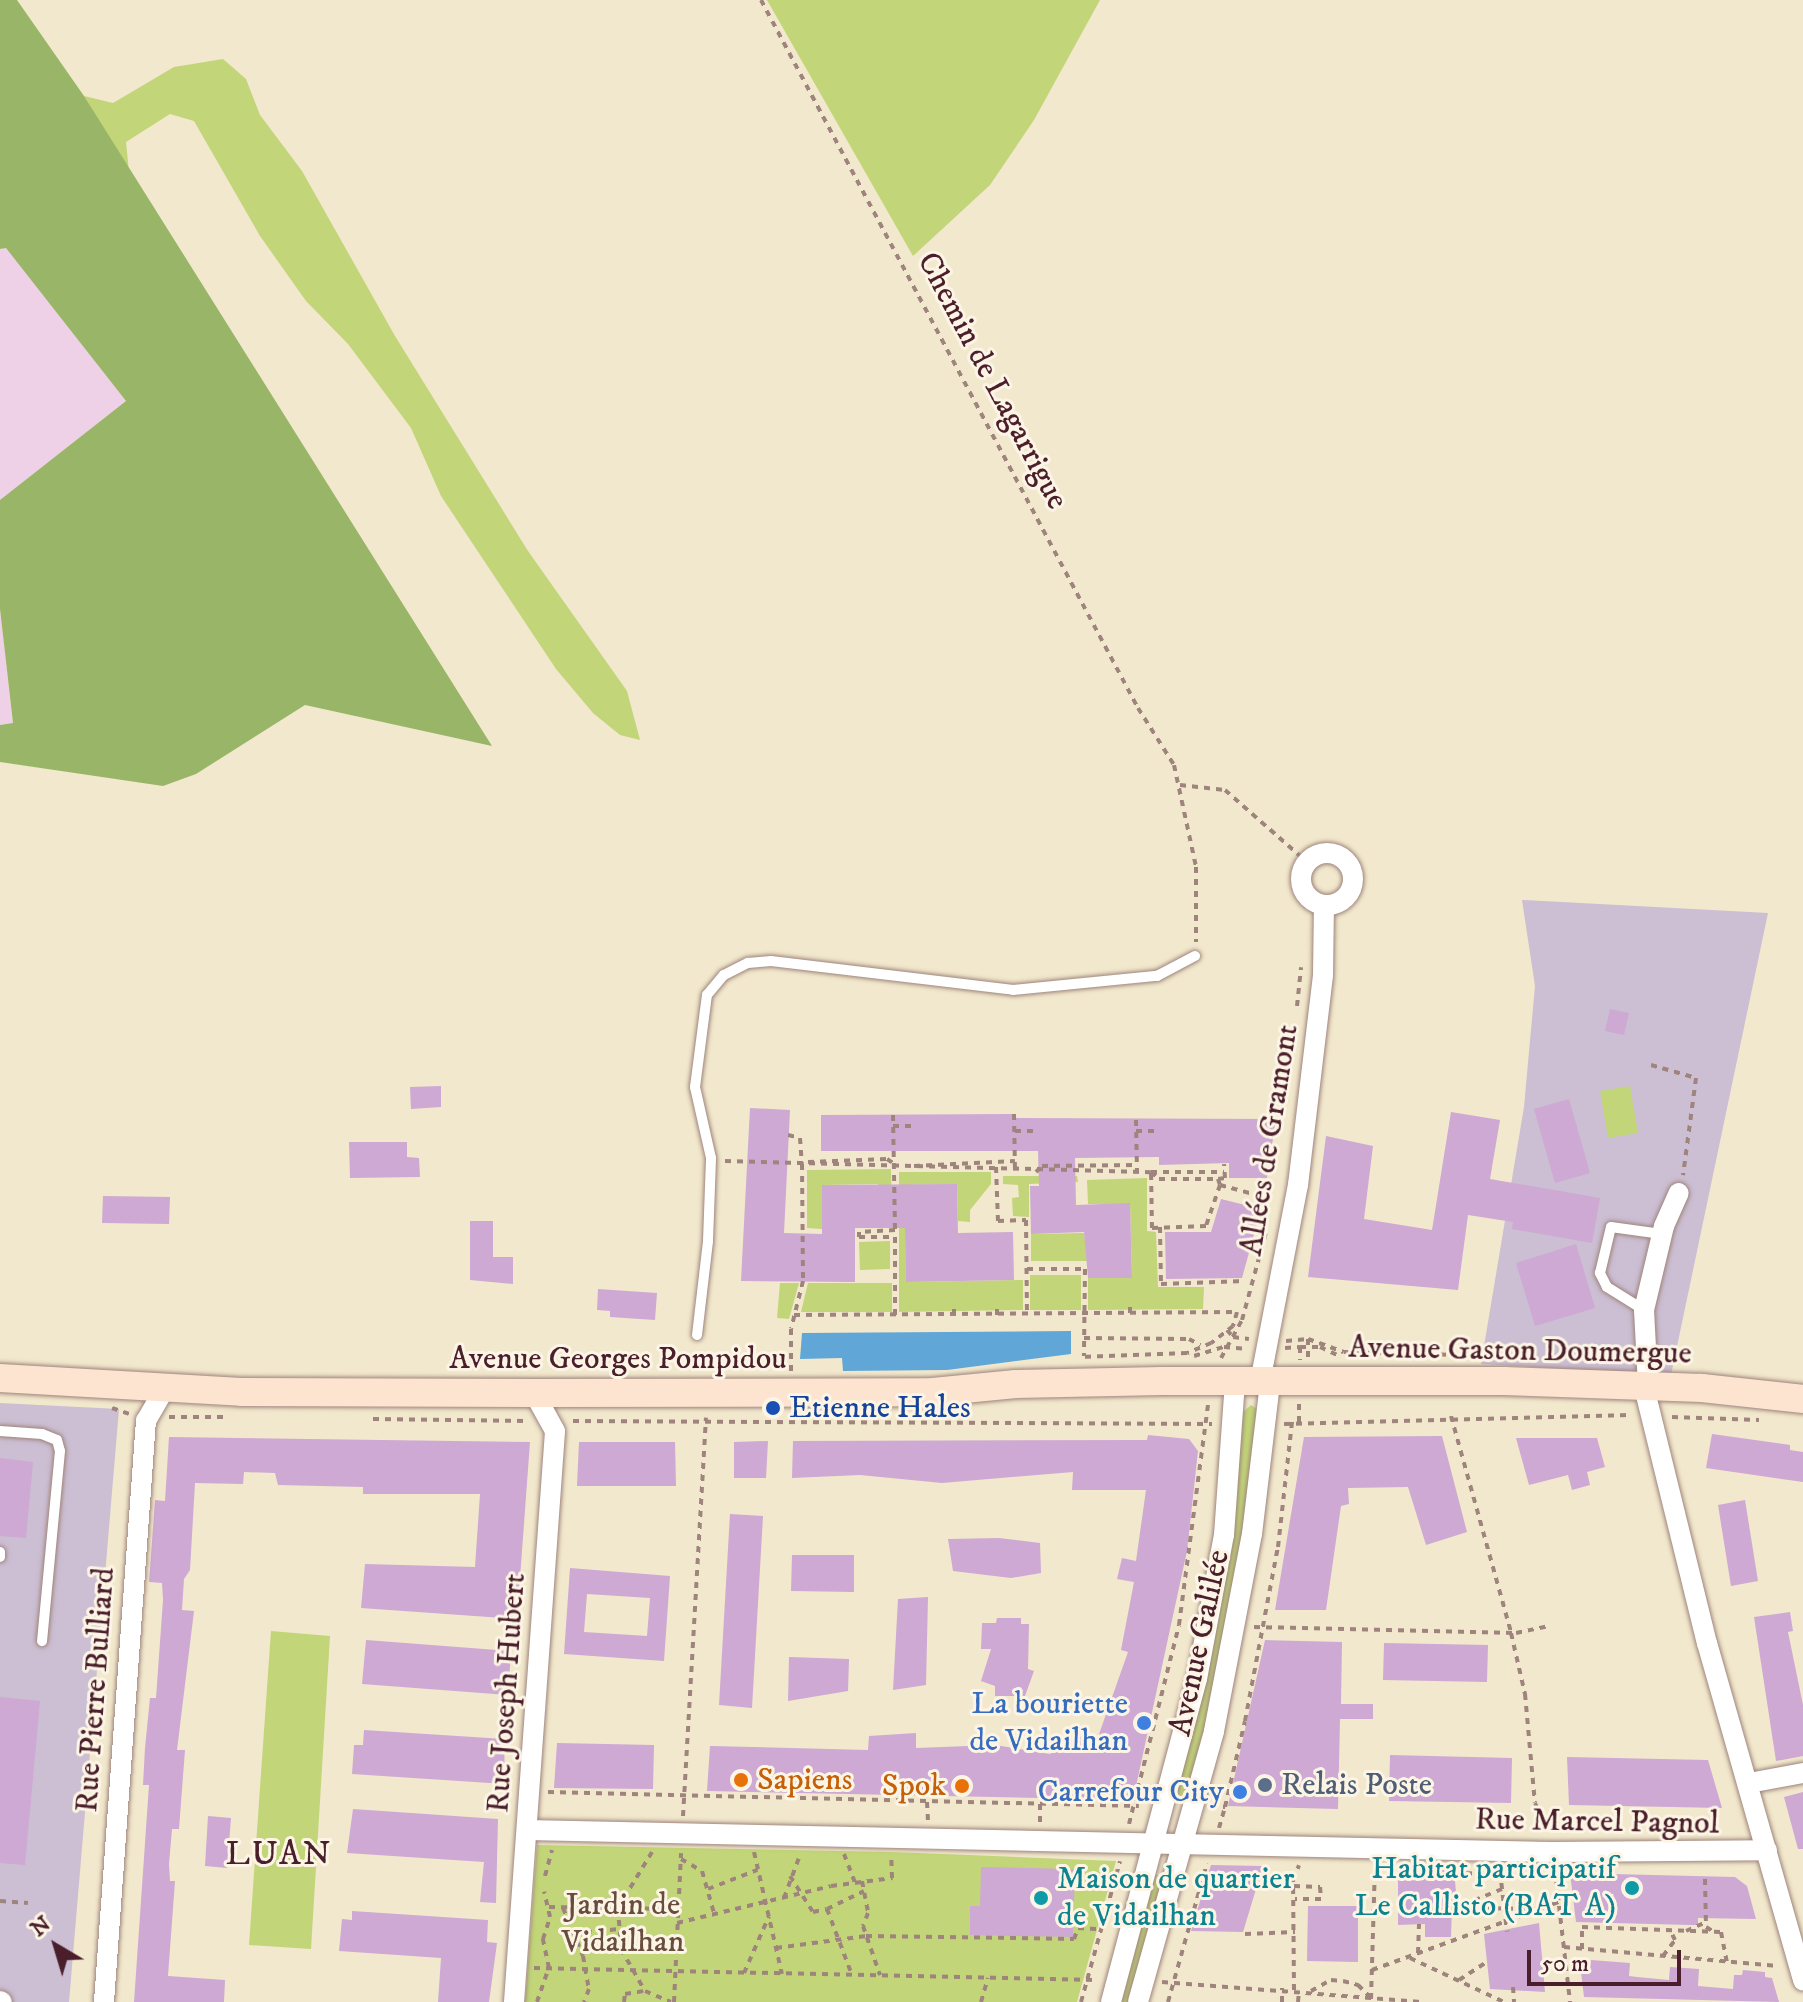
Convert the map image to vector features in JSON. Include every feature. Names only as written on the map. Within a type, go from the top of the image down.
[{"type":"main road","name":"Avenue Georges Pompidou","points":[[0,1378],[165,1388],[534,1393],[705,1406],[1245,1382]]},
{"type":"main road","name":"Avenue Gaston Doumergue","points":[[1245,1382],[1504,1381],[1646,1386],[1803,1399]]},
{"type":"street","points":[[1329,853],[1350,865],[1351,889],[1340,901],[1324,905],[1305,892],[1301,877],[1307,862],[1329,853]]},
{"type":"street","name":"Allées de Gramont","points":[[1245,1382],[1298,1185],[1323,975],[1324,905]]},
{"type":"street","points":[[1679,1193],[1662,1234],[1644,1310],[1646,1386],[1714,1659],[1767,1850],[1797,1938],[1803,1981]]},
{"type":"street","name":"Avenue Galilée","points":[[1138,2002],[1185,1843],[1236,1626],[1245,1382]]},
{"type":"street","name":"Avenue Galilée","points":[[1111,2002],[1192,1703],[1224,1535],[1245,1382]]},
{"type":"street","name":"Rue Pierre Bulliard","points":[[104,2002],[148,1415],[165,1388]]},
{"type":"street","points":[[534,1393],[552,1422]]},
{"type":"street","name":"Rue Joseph Hubert","points":[[514,2002],[552,1422]]},
{"type":"street","points":[[1749,1783],[1803,1773]]},
{"type":"street","name":"Rue Marcel Pagnol","points":[[527,1830],[1716,1854],[1767,1850]]},
{"type":"lane","points":[[697,1335],[708,1241],[711,1158],[695,1087],[707,995],[724,975],[748,963],[771,961],[1013,990],[1157,976],[1195,956]]},
{"type":"lane","points":[[1644,1310],[1607,1287],[1600,1273],[1611,1227],[1662,1234]]},
{"type":"lane","points":[[0,1431],[42,1434],[57,1440],[60,1451],[42,1641]]},
{"type":"path","name":"Chemin de Lagarrigue","points":[[761,0],[1138,708],[1174,765],[1196,867],[1195,956]]},
{"type":"path","points":[[1180,785],[1225,790],[1307,862]]},
{"type":"path","points":[[1296,1011],[1301,963]]},
{"type":"path","points":[[1651,1065],[1696,1078],[1679,1193]]},
{"type":"path","points":[[1014,1114],[1015,1169]]},
{"type":"path","points":[[893,1115],[895,1230],[859,1232],[859,1237],[895,1237],[895,1315]]},
{"type":"path","points":[[1136,1120],[1137,1172]]},
{"type":"path","points":[[893,1126],[916,1126]]},
{"type":"path","points":[[1015,1131],[1038,1131]]},
{"type":"path","points":[[1136,1131],[1159,1131]]},
{"type":"path","points":[[788,1135],[800,1138],[802,1164],[803,1281],[794,1315],[792,1381]]},
{"type":"path","points":[[912,1168],[921,1162],[1015,1161]]},
{"type":"path","points":[[732,1162],[894,1164],[912,1168],[996,1167],[1036,1172],[1224,1172]]},
{"type":"path","points":[[1151,1172],[1152,1228],[1206,1226],[1219,1182],[1225,1178],[1224,1164]]},
{"type":"path","points":[[1036,1172],[1042,1166],[1137,1165]]},
{"type":"path","points":[[996,1167],[998,1221],[1026,1220],[1027,1315]]},
{"type":"path","points":[[1151,1172],[1159,1179],[1219,1182],[1268,1198]]},
{"type":"path","points":[[1272,1211],[1275,1198]]},
{"type":"path","points":[[1124,1837],[1137,1806],[1179,1625],[1207,1423],[1245,1382],[1224,1347],[1242,1320],[1268,1225]]},
{"type":"path","points":[[1160,1227],[1161,1284],[1245,1281]]},
{"type":"path","points":[[1027,1269],[1085,1269],[1084,1362]]},
{"type":"path","points":[[1130,1302],[1130,1313]]},
{"type":"path","points":[[997,1303],[997,1315]]},
{"type":"path","points":[[954,1304],[954,1315]]},
{"type":"path","points":[[846,1305],[846,1315]]},
{"type":"path","points":[[794,1315],[1237,1312]]},
{"type":"path","points":[[1084,1338],[1189,1339],[1202,1345]]},
{"type":"path","points":[[1308,1339],[1344,1352],[1469,1355]]},
{"type":"path","points":[[357,1418],[552,1422],[705,1406],[683,1796],[673,1833],[618,1908],[621,1949],[645,1991]]},
{"type":"path","points":[[148,1415],[237,1417]]},
{"type":"path","points":[[1451,1416],[1513,1633],[1525,1694],[1535,1803],[1553,1844]]},
{"type":"path","points":[[1168,2002],[1225,1807],[1265,1627],[1292,1422]]},
{"type":"path","points":[[1265,1627],[1513,1633],[1550,1626]]},
{"type":"path","points":[[530,1791],[1147,1806]]},
{"type":"path","points":[[1204,1807],[1225,1807]]},
{"type":"path","points":[[537,2002],[549,1968],[543,1939],[549,1907],[542,1882],[555,1831]]},
{"type":"path","points":[[624,2002],[625,1994],[645,1991],[672,2002],[681,1859],[673,1833]]},
{"type":"path","points":[[750,1834],[782,1974]]},
{"type":"path","points":[[784,1898],[805,1836]]},
{"type":"path","points":[[838,1837],[855,1883]]},
{"type":"path","points":[[1298,2002],[1294,1886],[1302,1845]]},
{"type":"path","points":[[1371,1999],[1377,1847]]},
{"type":"path","points":[[1081,2002],[1123,1851]]},
{"type":"path","points":[[677,1923],[862,1881],[892,1878],[891,1852]]},
{"type":"path","points":[[681,1859],[702,1871],[714,1913]]},
{"type":"path","points":[[1554,1859],[1570,2002]]},
{"type":"path","points":[[708,1889],[758,1869]]},
{"type":"path","points":[[1454,1873],[1501,1873],[1507,1932]]},
{"type":"path","points":[[790,1876],[813,1912],[827,1909],[864,1891]]},
{"type":"path","points":[[1705,1879],[1706,1922],[1714,1932]]},
{"type":"path","points":[[862,1881],[866,1936],[881,1976]]},
{"type":"path","points":[[1294,1886],[1320,1887],[1321,1899],[1295,1899]]},
{"type":"path","points":[[1502,1889],[1472,1901],[1471,1908],[1539,1909]]},
{"type":"path","points":[[0,1901],[28,1903]]},
{"type":"path","points":[[1372,1970],[1559,1902]]},
{"type":"path","points":[[521,1906],[678,1909]]},
{"type":"path","points":[[563,1908],[581,1951],[582,1970],[589,1989],[584,2002]]},
{"type":"path","points":[[827,1909],[852,1975]]},
{"type":"path","points":[[744,1973],[770,1914]]},
{"type":"path","points":[[1686,1931],[1706,1922]]},
{"type":"path","points":[[1418,1953],[1419,1924]]},
{"type":"path","points":[[1582,1949],[1582,1927],[1721,1932],[1727,1962]]},
{"type":"path","points":[[776,1948],[840,1942],[866,1936],[1074,1939],[1078,1928],[1100,1929]]},
{"type":"path","points":[[574,1934],[619,1929]]},
{"type":"path","points":[[1663,1956],[1675,1940],[1670,1930]]},
{"type":"path","points":[[1245,1934],[1295,1932]]},
{"type":"path","points":[[1564,1947],[1775,1966]]},
{"type":"path","points":[[581,1951],[621,1949]]},
{"type":"path","points":[[518,1955],[526,1955],[524,1968],[1081,1980]]},
{"type":"path","points":[[1408,1957],[1504,2002]]},
{"type":"path","points":[[1459,1980],[1487,1962]]},
{"type":"path","points":[[981,2002],[988,1978]]},
{"type":"path","points":[[1311,1991],[1331,1980],[1343,1981],[1358,1985],[1371,1999]]},
{"type":"path","points":[[1173,1982],[1282,1988],[1421,2002]]},
{"type":"path","points":[[1513,1987],[1514,2002]]},
{"type":"path","points":[[1282,1988],[1282,2002]]},
{"type":"shaded area","points":[[6,247],[126,401],[0,500],[0,249]]},
{"type":"shaded area","points":[[0,609],[13,724],[0,725]]},
{"type":"shaded area","points":[[1522,900],[1768,913],[1671,1375],[1481,1364],[1524,1107],[1535,986]]},
{"type":"shaded area","points":[[0,1403],[119,1409],[69,2002],[0,2002]]},
{"type":"green space","points":[[0,0],[17,0],[84,96],[492,746],[305,705],[196,774],[163,786],[0,762],[0,725],[13,723],[0,609],[0,500],[126,401],[6,248],[0,249]]},
{"type":"green space","points":[[767,0],[1100,0],[1034,120],[990,185],[913,256]]},
{"type":"green space","points":[[223,59],[246,79],[260,115],[302,171],[395,336],[528,551],[627,691],[640,740],[620,735],[593,713],[556,669],[441,496],[411,428],[348,344],[306,301],[260,236],[194,121],[170,114],[126,142],[129,172],[84,96],[113,103],[174,67]]},
{"type":"green space","points":[[1630,1086],[1638,1133],[1608,1138],[1600,1091]]},
{"type":"green space","points":[[891,1169],[892,1227],[878,1228],[878,1184],[823,1185],[822,1229],[807,1228],[807,1170]]},
{"type":"green space","points":[[899,1172],[991,1172],[991,1184],[970,1210],[970,1222],[958,1221],[957,1184],[905,1185],[906,1282],[1023,1280],[1023,1310],[899,1312]]},
{"type":"green space","points":[[1003,1176],[1077,1176],[1078,1182],[1029,1184],[1029,1217],[1013,1216],[1012,1198],[1019,1197],[1018,1185],[1003,1184]]},
{"type":"green space","points":[[1147,1178],[1147,1231],[1156,1232],[1158,1287],[1204,1287],[1203,1309],[1088,1310],[1088,1278],[1132,1277],[1130,1204],[1088,1204],[1087,1180]]},
{"type":"green space","points":[[1084,1233],[1088,1261],[1031,1261],[1031,1234]]},
{"type":"green space","points":[[890,1241],[890,1269],[860,1270],[859,1242]]},
{"type":"green space","points":[[1030,1275],[1081,1275],[1081,1310],[1030,1310]]},
{"type":"green space","points":[[780,1283],[799,1283],[789,1319],[777,1318]]},
{"type":"green space","points":[[808,1283],[892,1283],[892,1312],[801,1312]]},
{"type":"green space","points":[[1251,1405],[1257,1409],[1240,1568],[1190,1801],[1174,1801],[1230,1529],[1243,1412]]},
{"type":"green space","points":[[271,1631],[330,1636],[311,1949],[249,1945]]},
{"type":"green space","name":"Jardin de Vidailhan","points":[[537,1845],[891,1852],[1116,1861],[1077,2002],[525,2002]]},
{"type":"green space","points":[[1153,1875],[1168,1875],[1133,2002],[1117,2002]]},
{"type":"water","points":[[1071,1331],[1071,1354],[947,1370],[843,1371],[842,1358],[800,1359],[802,1333]]},
{"type":"building","points":[[1610,1009],[1629,1013],[1624,1035],[1605,1031]]},
{"type":"building","points":[[441,1086],[441,1107],[411,1109],[410,1087]]},
{"type":"building","points":[[1569,1099],[1590,1173],[1555,1183],[1534,1109]]},
{"type":"building","points":[[750,1108],[790,1110],[784,1233],[822,1234],[822,1185],[957,1184],[958,1233],[1013,1232],[1014,1280],[906,1282],[905,1228],[855,1228],[855,1282],[741,1281]]},
{"type":"building","points":[[1451,1112],[1500,1120],[1490,1179],[1600,1198],[1592,1243],[1512,1229],[1513,1222],[1468,1215],[1458,1290],[1308,1277],[1326,1136],[1373,1146],[1364,1219],[1432,1230]]},
{"type":"building","points":[[1012,1114],[1012,1118],[1276,1119],[1267,1178],[1229,1178],[1229,1163],[1159,1165],[1159,1157],[1075,1158],[1076,1205],[1130,1203],[1132,1278],[1088,1278],[1084,1232],[1031,1234],[1030,1186],[1039,1186],[1038,1151],[821,1151],[821,1115]]},
{"type":"building","points":[[349,1142],[407,1142],[407,1157],[419,1158],[420,1177],[350,1178]]},
{"type":"building","points":[[103,1196],[170,1197],[169,1224],[102,1223]]},
{"type":"building","points":[[1221,1199],[1261,1209],[1242,1278],[1166,1279],[1165,1232],[1211,1232]]},
{"type":"building","points":[[470,1221],[493,1221],[493,1257],[513,1257],[513,1284],[470,1280]]},
{"type":"building","points":[[1576,1244],[1595,1308],[1535,1326],[1516,1263]]},
{"type":"building","points":[[598,1289],[657,1293],[655,1320],[610,1317],[610,1311],[597,1310]]},
{"type":"building","points":[[1712,1434],[1790,1445],[1790,1450],[1803,1452],[1803,1482],[1706,1468]]},
{"type":"building","points":[[1148,1435],[1189,1439],[1198,1451],[1187,1551],[1133,1800],[707,1791],[710,1746],[868,1750],[869,1736],[916,1733],[916,1748],[995,1745],[1050,1754],[1058,1749],[1059,1736],[1098,1737],[1128,1652],[1121,1650],[1134,1582],[1117,1579],[1122,1558],[1136,1561],[1146,1490],[1072,1490],[1073,1472],[942,1483],[860,1475],[792,1478],[793,1441],[1147,1440]]},
{"type":"building","points":[[1442,1436],[1467,1532],[1426,1545],[1408,1487],[1348,1488],[1349,1504],[1341,1506],[1326,1610],[1275,1610],[1304,1437]]},
{"type":"building","points":[[169,1437],[530,1442],[517,1619],[361,1608],[365,1564],[475,1567],[480,1494],[363,1494],[363,1487],[278,1485],[275,1473],[244,1472],[243,1484],[195,1483],[190,1570],[184,1579],[182,1610],[194,1611],[177,1750],[185,1750],[179,1829],[172,1829],[169,1864],[170,1881],[175,1881],[168,1976],[225,1980],[224,2002],[134,2002],[149,1785],[143,1785],[145,1748],[150,1698],[156,1698],[163,1600],[162,1583],[149,1582],[155,1500],[165,1501]]},
{"type":"building","points":[[1516,1438],[1597,1438],[1605,1467],[1587,1472],[1590,1485],[1572,1490],[1568,1475],[1529,1485]]},
{"type":"building","points":[[768,1441],[766,1478],[734,1478],[734,1442]]},
{"type":"building","points":[[579,1442],[675,1442],[676,1486],[577,1486]]},
{"type":"building","points":[[0,1458],[33,1462],[26,1538],[0,1536]]},
{"type":"building","points":[[1745,1500],[1758,1581],[1731,1586],[1718,1505]]},
{"type":"building","points":[[730,1514],[763,1516],[752,1708],[719,1705]]},
{"type":"building","points":[[999,1538],[1040,1543],[1041,1573],[1011,1578],[953,1571],[948,1539]]},
{"type":"building","points":[[792,1555],[854,1555],[854,1592],[791,1591]]},
{"type":"building","points":[[570,1568],[670,1576],[664,1661],[564,1654]],"holes":[[[587,1594],[650,1598],[647,1636],[584,1632]]]},
{"type":"building","points":[[928,1597],[926,1685],[893,1690],[898,1599]]},
{"type":"building","points":[[1790,1612],[1793,1631],[1788,1632],[1803,1705],[1803,1756],[1776,1761],[1754,1617]]},
{"type":"building","points":[[997,1618],[1021,1618],[1021,1624],[1029,1624],[1028,1669],[1034,1671],[1025,1696],[995,1696],[995,1686],[981,1681],[991,1649],[981,1649],[982,1623],[996,1623]]},
{"type":"building","points":[[366,1640],[511,1651],[508,1695],[362,1684]]},
{"type":"building","points":[[1265,1640],[1342,1642],[1341,1704],[1373,1704],[1373,1719],[1340,1719],[1338,1809],[1228,1806]]},
{"type":"building","points":[[1384,1643],[1488,1645],[1487,1682],[1383,1680]]},
{"type":"building","points":[[789,1657],[849,1659],[848,1691],[788,1701]]},
{"type":"building","points":[[0,1697],[40,1701],[25,1865],[0,1863]]},
{"type":"building","points":[[364,1730],[504,1739],[505,1784],[352,1774],[354,1745],[363,1745]]},
{"type":"building","points":[[557,1743],[654,1745],[653,1789],[554,1788]]},
{"type":"building","points":[[1390,1755],[1512,1758],[1511,1803],[1389,1801]]},
{"type":"building","points":[[1567,1757],[1708,1760],[1722,1808],[1569,1805]]},
{"type":"building","points":[[1803,1792],[1803,1849],[1798,1849],[1784,1797]]},
{"type":"building","points":[[353,1809],[498,1819],[496,1903],[480,1902],[484,1862],[347,1853]]},
{"type":"building","points":[[208,1816],[231,1818],[227,1868],[205,1866]]},
{"type":"building","points":[[1211,1865],[1263,1866],[1243,1932],[1191,1931]]},
{"type":"building","name":"Maison de quartier de Vidailhan","points":[[981,1867],[1075,1869],[1073,1937],[970,1935],[970,1906],[980,1906]]},
{"type":"building","points":[[1398,1868],[1454,1869],[1457,1905],[1452,1906],[1451,1937],[1425,1937],[1425,1924],[1398,1925]]},
{"type":"building","name":"Habitat participatif Le Callisto (BAT A)","points":[[1570,1873],[1735,1877],[1747,1886],[1756,1919],[1698,1918],[1698,1925],[1576,1922]]},
{"type":"building","points":[[1308,1906],[1358,1906],[1358,1962],[1307,1961]]},
{"type":"building","points":[[352,1911],[488,1920],[487,1942],[497,1943],[489,2002],[438,2002],[441,1958],[339,1951],[342,1919],[352,1920]]},
{"type":"building","points":[[1539,1923],[1545,1992],[1490,1989],[1484,1934]]},
{"type":"building","points":[[1591,1960],[1630,1963],[1629,1976],[1669,1980],[1670,1967],[1699,1969],[1698,1986],[1733,1989],[1734,1975],[1742,1975],[1743,1970],[1765,1972],[1765,1977],[1772,1978],[1779,2002],[1584,1997],[1581,1972],[1590,1973]]},
{"type":"place","name":"Etienne Hales","points":[[773,1408]]},
{"type":"place","name":"La bouriette de Vidailhan","points":[[1144,1723]]},
{"type":"place","name":"Sapiens","points":[[741,1780]]},
{"type":"place","name":"Relais Poste","points":[[1265,1785]]},
{"type":"place","name":"Spok","points":[[962,1786]]},
{"type":"place","name":"Carrefour City","points":[[1240,1792]]},
{"type":"place","name":"Habitat participatif Le Callisto (BAT A)","points":[[1632,1888]]},
{"type":"place","name":"Maison de quartier de Vidailhan","points":[[1041,1898]]},
{"type":"district","name":"LUAN","points":[[279,1855]]}]
